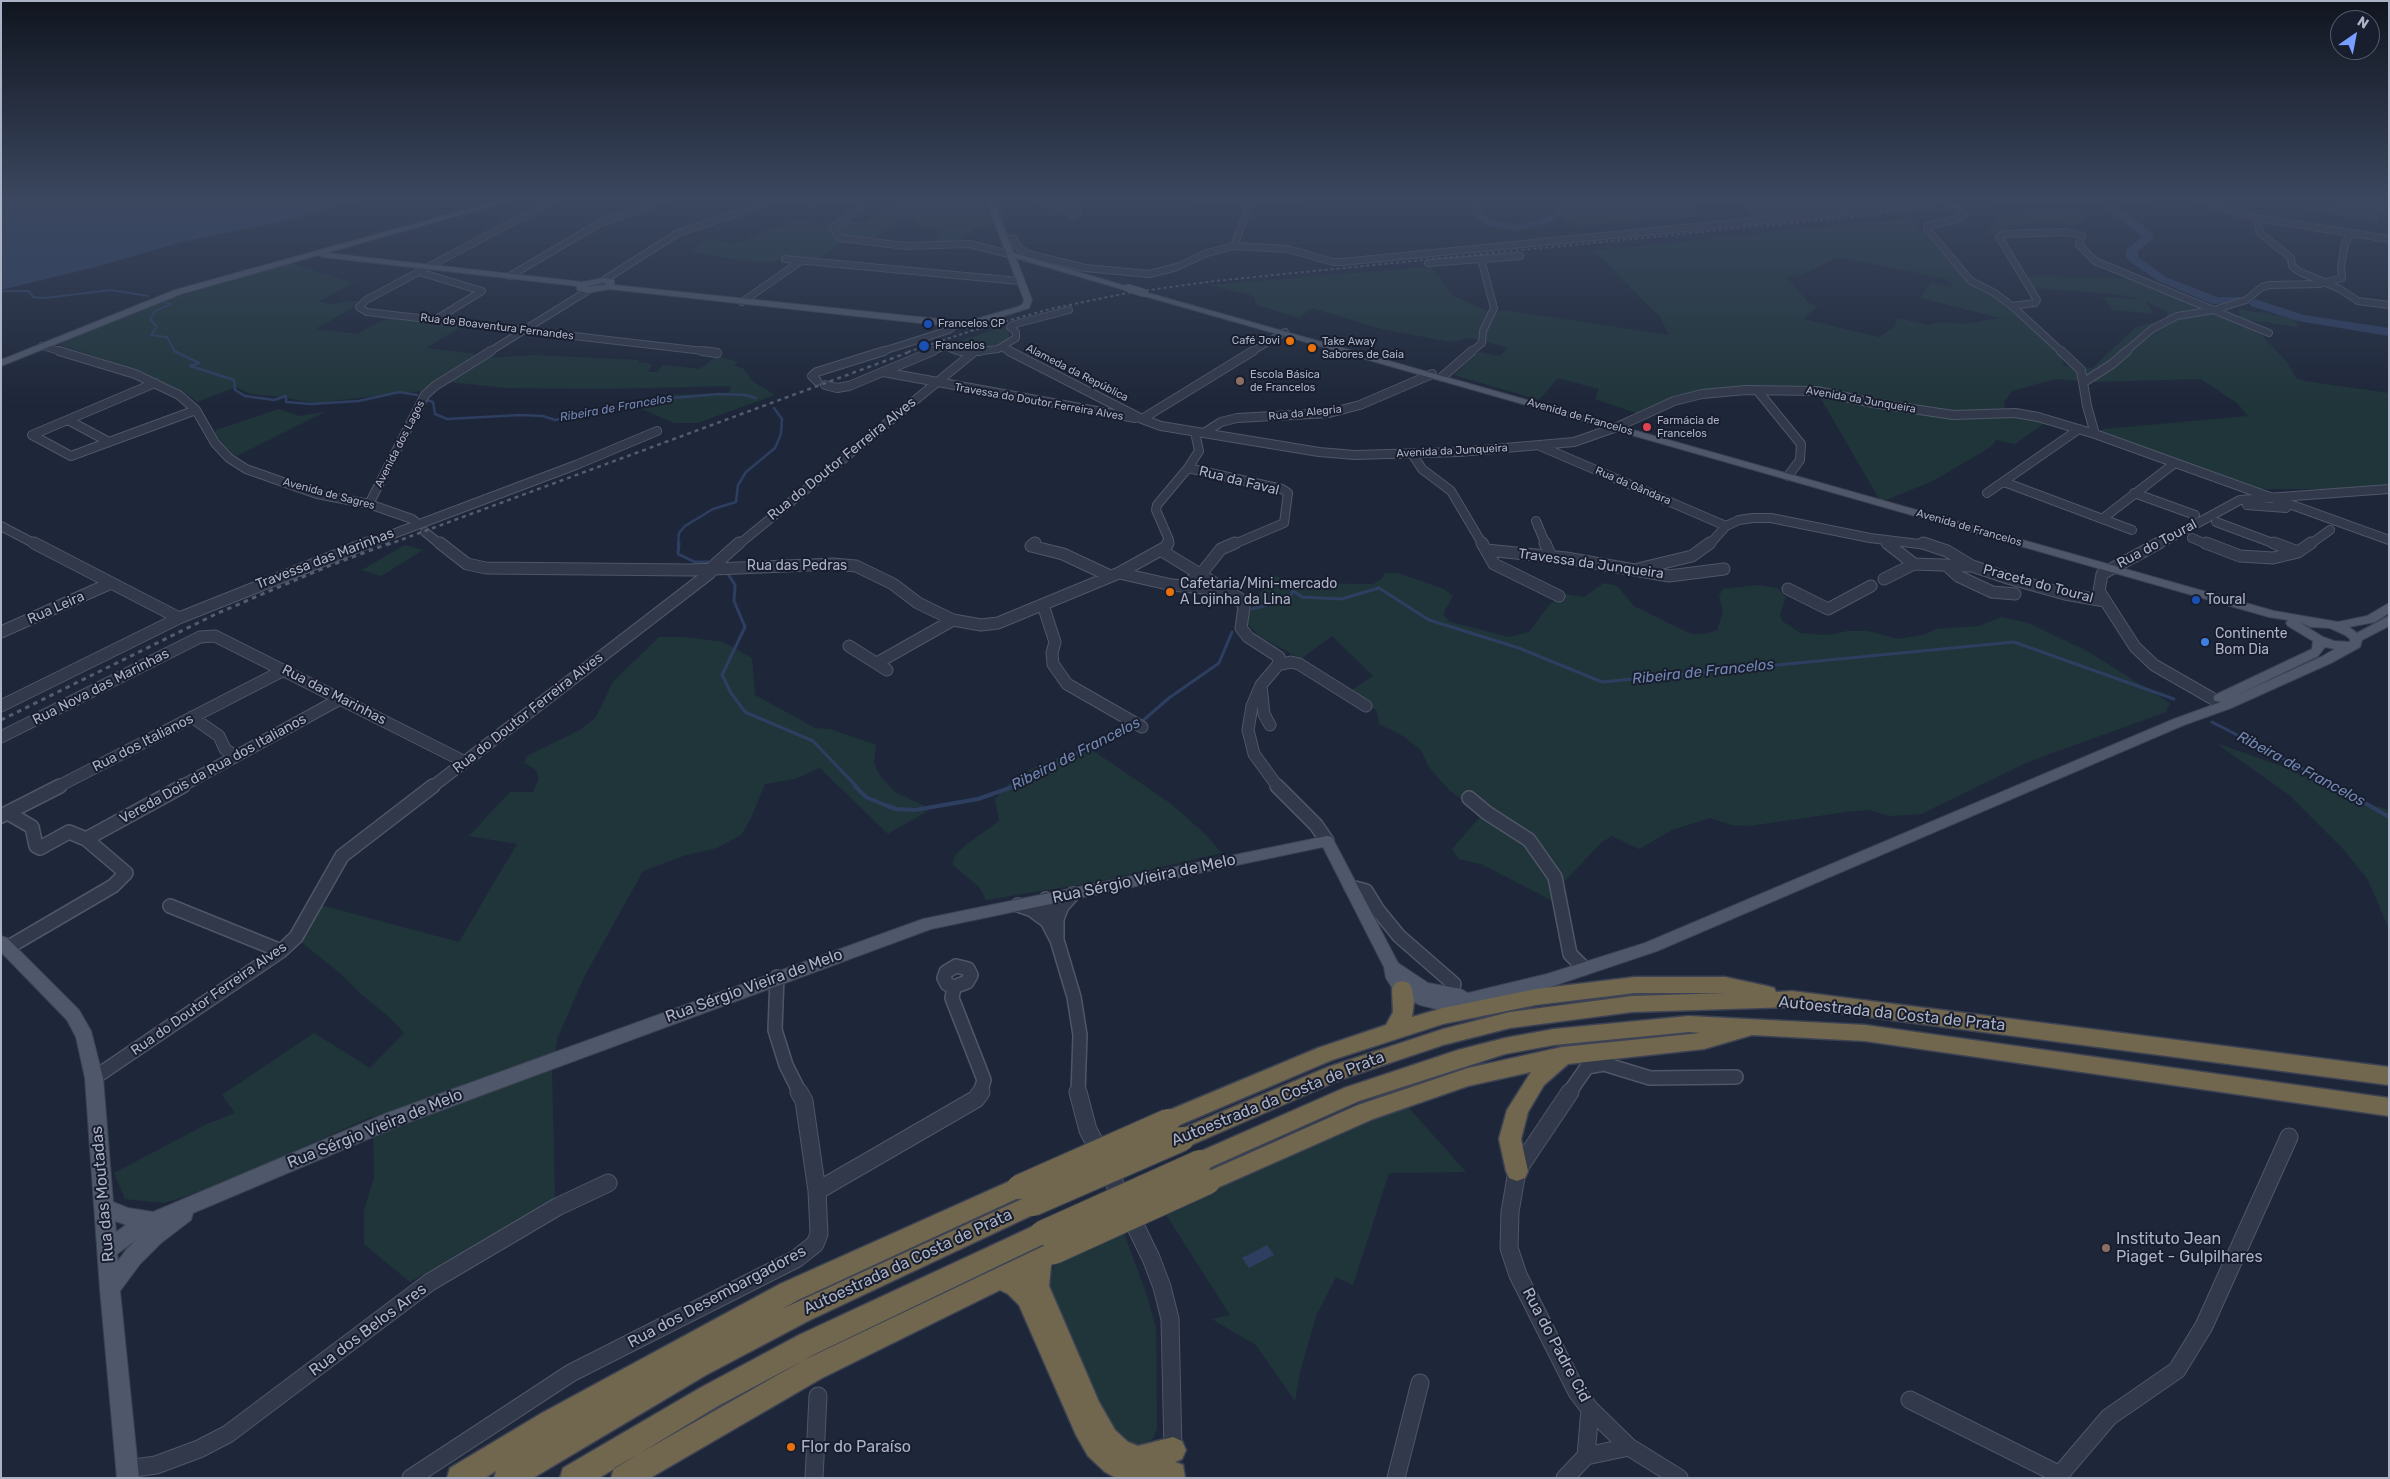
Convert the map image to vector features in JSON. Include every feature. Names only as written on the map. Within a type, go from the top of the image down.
[{"type":"highway","points":[[460,1478],[550,1422],[790,1292],[1026,1195],[1168,1121],[1326,1054],[1393,1030],[1443,1016],[1536,997],[1635,985],[1724,985],[1792,999]]},
{"type":"highway","points":[[1393,1030],[1400,1022],[1403,1012],[1402,989]]},
{"type":"highway","name":"Autoestrada da Costa de Prata","points":[[506,1478],[697,1366],[1026,1195],[1182,1138],[1335,1073],[1473,1028],[1518,1018],[1632,1004],[1792,999],[2389,1076]]},
{"type":"highway","name":"Autoestrada da Costa de Prata","points":[[1204,1172],[1352,1094],[1430,1068],[1505,1046],[1554,1037],[1689,1024],[1865,1033],[2389,1107]]},
{"type":"highway","points":[[573,1478],[709,1397],[808,1344],[1046,1248],[1204,1172],[1397,1101],[1483,1073],[1562,1056],[1613,1049],[1704,1041],[1764,1027]]},
{"type":"highway","points":[[1517,1171],[1510,1139],[1518,1110],[1536,1080],[1562,1056]]},
{"type":"highway","points":[[1046,1248],[1037,1271],[1037,1286],[1090,1411],[1106,1439],[1120,1453],[1173,1468]]},
{"type":"highway","points":[[624,1478],[813,1369],[1002,1278],[1046,1248]]},
{"type":"highway","points":[[1002,1278],[1017,1286],[1028,1297],[1085,1426],[1097,1448],[1114,1462],[1136,1472],[1157,1476],[1173,1468]]},
{"type":"main road","points":[[1,362],[170,295],[262,269]]},
{"type":"main road","points":[[453,269],[584,287],[607,283],[742,302],[954,325],[966,325],[1026,306],[1028,300],[1015,269]]},
{"type":"main road","name":"Avenida de Francelos","points":[[1062,269],[2274,614],[2338,626]]},
{"type":"main road","points":[[2351,642],[2338,626],[2370,619],[2389,607]]},
{"type":"main road","name":"Avenida de Francelos","points":[[2274,614],[2308,631],[2319,640]]},
{"type":"main road","points":[[1327,841],[1392,967],[1394,978],[1402,989],[1426,1000],[1448,1005],[1460,1003],[1470,998],[1546,981],[1651,947],[2195,716],[2226,705],[2326,660],[2351,642],[2389,620]]},
{"type":"main road","points":[[2308,631],[2309,624],[2319,622]]},
{"type":"main road","points":[[2195,716],[2215,700],[2314,653],[2318,650],[2319,640],[2351,642]]},
{"type":"main road","name":"Rua Sérgio Vieira de Melo","points":[[108,1249],[131,1245],[153,1228],[202,1201],[394,1119],[777,977],[930,923],[1327,841]]},
{"type":"main road","name":"Rua das Moutadas","points":[[4,945],[73,1015],[85,1036],[94,1078],[110,1289],[128,1474]]},
{"type":"main road","points":[[1392,967],[1424,989],[1470,998]]},
{"type":"main road","points":[[105,1208],[153,1228]]},
{"type":"main road","name":"Rua Sérgio Vieira de Melo","points":[[110,1289],[153,1228]]},
{"type":"street","name":"Rua de Boaventura Fernandes","points":[[424,269],[366,300],[359,307],[367,312],[717,353]]},
{"type":"street","points":[[510,276],[522,269]]},
{"type":"street","points":[[607,283],[627,269]]},
{"type":"street","points":[[742,302],[788,269]]},
{"type":"street","points":[[899,269],[1019,280]]},
{"type":"street","points":[[1096,269],[1149,274],[1169,269]]},
{"type":"street","name":"Rua da Alegria","points":[[1200,433],[1221,422],[1237,418],[1329,412],[1360,405],[1437,376],[1482,343],[1483,331],[1494,308],[1484,269]]},
{"type":"street","points":[[1960,269],[1971,281],[1993,292],[2012,306],[2082,370],[2087,406],[2095,434]]},
{"type":"street","points":[[2012,306],[2035,304],[2037,300],[2018,269]]},
{"type":"street","points":[[2112,269],[2269,333]]},
{"type":"street","points":[[2298,269],[2338,288],[2358,301],[2389,305]]},
{"type":"street","points":[[2084,382],[2112,364],[2152,329],[2177,316],[2214,310],[2246,300],[2262,287],[2270,285],[2322,282],[2342,278],[2341,269]]},
{"type":"street","points":[[419,272],[482,291],[435,320]]},
{"type":"street","name":"Avenida dos Lagos","points":[[369,504],[425,395],[434,386],[522,331],[584,287]]},
{"type":"street","points":[[825,385],[842,387],[945,346],[957,351],[974,352],[1003,348],[1016,338],[1016,332],[1010,327],[1012,325],[1068,310]]},
{"type":"street","points":[[817,381],[812,376],[822,370],[914,342],[949,330],[954,325]]},
{"type":"street","points":[[1142,419],[1284,332]]},
{"type":"street","name":"Avenida de Sagres","points":[[42,346],[135,374],[178,395],[196,410],[215,442],[230,458],[246,469],[317,494],[369,504],[412,519],[417,523]]},
{"type":"street","name":"Alameda da República","points":[[1003,348],[1142,419]]},
{"type":"street","name":"Rua do Doutor Ferreira Alves","points":[[94,1078],[281,951],[296,937],[342,856],[710,573],[711,568],[826,471],[974,352]]},
{"type":"street","name":"Travessa do Doutor Ferreira Alves","points":[[882,372],[936,384],[1142,419]]},
{"type":"street","points":[[155,383],[32,435],[71,456],[196,410]]},
{"type":"street","points":[[1756,390],[1793,432],[1801,444],[1800,460],[1788,476]]},
{"type":"street","name":"Avenida da Junqueira","points":[[1142,419],[1162,426],[1319,452],[1355,456],[1412,455],[1574,442],[1618,427],[1674,401],[1702,394],[1756,390],[1817,391],[1873,403],[1953,415],[2015,413],[2038,417],[2095,434],[2319,516]]},
{"type":"street","points":[[68,420],[109,442]]},
{"type":"street","points":[[1987,493],[2079,429]]},
{"type":"street","name":"Travessa das Marinhas","points":[[1,706],[179,618],[293,571],[576,465],[657,431]]},
{"type":"street","points":[[1200,433],[1199,452],[1157,505],[1156,510],[1169,540],[1162,551],[1239,598],[1244,607],[1242,628],[1248,637],[1279,657],[1278,665],[1261,685],[1252,706],[1248,730],[1254,754],[1278,788],[1316,825],[1327,841]]},
{"type":"street","name":"Rua da Gândara","points":[[1539,446],[1726,526]]},
{"type":"street","name":"Travessa da Junqueira","points":[[1412,455],[1422,470],[1451,492],[1494,564],[1559,596]]},
{"type":"street","points":[[2102,518],[2175,463]]},
{"type":"street","name":"Rua da Faval","points":[[1183,586],[1201,574],[1221,549],[1284,523],[1288,493],[1282,489],[1188,468]]},
{"type":"street","name":"Avenida da Junqueira","points":[[2219,479],[2234,491],[2236,501]]},
{"type":"street","points":[[2004,482],[2132,530]]},
{"type":"street","name":"Rua do Toural","points":[[2215,700],[2154,665],[2142,654],[2118,624],[2098,587],[2102,574],[2236,501],[2268,496],[2389,489]]},
{"type":"street","points":[[2134,493],[2195,515]]},
{"type":"street","points":[[2297,495],[2294,500],[2303,510]]},
{"type":"street","points":[[2236,501],[2286,508],[2319,516],[2389,540]]},
{"type":"street","name":"Praceta do Toural","points":[[1726,526],[1752,518],[1771,518],[1884,541],[1922,543],[1947,551],[1972,566],[2065,594],[2105,601]]},
{"type":"street","points":[[1536,521],[1551,557]]},
{"type":"street","points":[[2216,522],[2298,552]]},
{"type":"street","points":[[1,526],[179,618]]},
{"type":"street","points":[[1638,569],[1692,556],[1705,549],[1726,526]]},
{"type":"street","points":[[2192,538],[2226,552],[2259,558],[2298,552],[2330,530]]},
{"type":"street","name":"Rua das Pedras","points":[[426,532],[467,564],[486,568],[691,570],[833,564],[856,566],[893,584],[918,603],[953,620],[981,625],[998,623],[1043,605],[1115,575],[1162,551]]},
{"type":"street","points":[[1884,541],[1914,564]]},
{"type":"street","points":[[1035,543],[1031,546],[1063,554],[1115,575],[1228,591]]},
{"type":"street","name":"Travessa da Junqueira","points":[[1486,550],[1638,569],[1669,576],[1724,569]]},
{"type":"street","name":"Praceta do Toural","points":[[1884,579],[1914,564],[1972,566]]},
{"type":"street","name":"Praceta do Toural","points":[[1946,565],[1958,576],[1992,592],[2015,594]]},
{"type":"street","name":"Rua Leira","points":[[1,632],[111,583]]},
{"type":"street","points":[[1788,589],[1828,609],[1871,586]]},
{"type":"street","points":[[1043,605],[1056,642],[1052,652],[1054,664],[1067,684],[1138,725]]},
{"type":"street","points":[[878,664],[953,620]]},
{"type":"street","name":"Rua das Marinhas","points":[[200,638],[215,636],[466,762]]},
{"type":"street","name":"Rua Nova das Marinhas","points":[[1,738],[200,638]]},
{"type":"street","points":[[849,646],[887,670]]},
{"type":"street","points":[[1278,665],[1291,662],[1299,664],[1366,706]]},
{"type":"street","name":"Rua dos Italianos","points":[[4,814],[284,670]]},
{"type":"street","points":[[1261,685],[1264,714],[1270,725]]},
{"type":"street","name":"Vereda Dois da Rua dos Italianos","points":[[86,840],[340,699]]},
{"type":"street","points":[[192,718],[219,736],[225,749],[235,756]]},
{"type":"street","points":[[1469,798],[1486,813],[1528,840],[1555,877],[1570,954],[1584,968]]},
{"type":"street","points":[[4,814],[32,828],[36,846],[40,848],[69,832],[86,840],[126,873],[113,886],[4,945]]},
{"type":"street","points":[[1351,887],[1366,891],[1377,909],[1399,936],[1454,984]]},
{"type":"street","points":[[1052,920],[1073,894]]},
{"type":"street","points":[[1046,900],[1044,908],[1052,920],[1074,997],[1080,1035],[1078,1096],[1088,1130],[1151,1258],[1162,1287],[1170,1319],[1173,1468]]},
{"type":"street","points":[[1018,905],[1052,920]]},
{"type":"street","points":[[170,906],[281,951]]},
{"type":"street","name":"Rua dos Desembargadores","points":[[411,1478],[570,1373],[807,1252],[815,1244],[819,1234],[817,1191],[804,1102],[786,1065],[775,1030],[777,977]]},
{"type":"street","points":[[817,1191],[976,1099],[982,1091],[984,1080],[952,998],[954,987]]},
{"type":"street","points":[[1517,1171],[1587,1067],[1604,1064],[1650,1078],[1736,1077]]},
{"type":"street","points":[[1910,1400],[2057,1476],[2110,1417],[2177,1370],[2204,1326],[2289,1136]]},
{"type":"street","name":"Rua do Padre Cid","points":[[1517,1171],[1510,1212],[1509,1248],[1518,1275],[1577,1392],[1590,1409],[1629,1447],[1679,1478]]},
{"type":"street","name":"Rua dos Belos Ares","points":[[128,1474],[199,1449],[228,1434],[430,1282],[557,1207],[608,1183]]},
{"type":"street","points":[[1396,1478],[1420,1383]]},
{"type":"street","points":[[814,1478],[818,1396]]},
{"type":"street","points":[[1586,1456],[1590,1409]]},
{"type":"street","points":[[1565,1478],[1586,1456],[1629,1447]]},
{"type":"green space","points":[[271,269],[310,269],[353,283],[318,302],[333,304],[361,300],[349,310],[317,328],[316,331],[326,330],[357,334],[388,318],[461,327],[426,348],[476,354],[422,391],[314,403],[251,394],[236,387],[197,402],[183,391],[138,370],[60,345],[63,342],[162,301]]},
{"type":"green space","points":[[1406,269],[1433,269],[1452,295],[1487,311],[1509,311],[1669,335],[1660,317],[1612,269],[1813,269],[1801,275],[1785,276],[1810,304],[1818,306],[1803,319],[1879,337],[1895,326],[1897,318],[1928,325],[1940,322],[1964,324],[2000,318],[1920,298],[1931,283],[1954,287],[1946,279],[1897,269],[1956,269],[1964,278],[1986,290],[2061,353],[2064,366],[2092,368],[2136,327],[2168,318],[2167,312],[2145,301],[2154,314],[2113,310],[2103,297],[2140,299],[2116,294],[2032,288],[2028,284],[2029,276],[2128,278],[2253,326],[2287,362],[2296,378],[2304,381],[2389,393],[2389,484],[2331,489],[2260,489],[2098,432],[2104,429],[2248,416],[2237,403],[2201,379],[2095,382],[2056,379],[2012,391],[2004,402],[2005,412],[2046,422],[2015,444],[1996,440],[1992,446],[1933,481],[1881,502],[1817,392],[1803,388],[1770,387],[1664,401],[1636,413],[1595,399],[1599,389],[1558,378],[1539,400],[1454,375],[1479,352],[1500,356],[1508,348],[1471,338],[1451,342],[1382,329],[1312,308],[1299,318],[1256,305],[1254,296],[1209,285]]},
{"type":"green space","points":[[2238,309],[2294,318],[2298,327],[2241,319]]},
{"type":"green space","points":[[1002,327],[1007,329],[1010,336],[1007,340],[997,345],[987,348],[960,347],[952,344]]},
{"type":"green space","points":[[533,355],[639,360],[638,362],[652,364],[648,372],[657,372],[663,365],[700,369],[717,356],[738,362],[734,365],[744,369],[752,381],[775,395],[697,423],[674,423],[630,404],[669,395],[729,393],[731,386],[600,389],[507,388],[449,382],[486,358]]},
{"type":"green space","points":[[279,409],[299,416],[325,412],[237,456],[232,454],[215,434],[216,430]]},
{"type":"green space","points":[[405,545],[423,550],[381,576],[362,570]]},
{"type":"green space","points":[[1385,573],[1398,573],[1444,589],[1453,596],[1443,614],[1450,622],[1509,637],[1529,632],[1550,604],[1565,594],[1584,597],[1604,583],[1617,586],[1634,606],[1691,634],[1705,634],[1717,630],[1723,612],[1719,596],[1723,589],[1759,585],[1777,588],[1786,597],[1780,614],[1782,621],[1800,633],[1827,635],[1848,631],[1868,631],[1898,639],[1923,635],[1936,629],[1979,626],[2002,617],[2028,623],[2087,651],[2170,703],[2166,712],[2028,762],[1921,814],[1889,816],[1870,810],[1853,811],[1749,826],[1731,825],[1710,818],[1672,830],[1639,849],[1612,836],[1601,843],[1562,884],[1562,898],[1551,900],[1481,864],[1459,859],[1452,849],[1485,811],[1468,804],[1449,790],[1429,767],[1421,750],[1403,736],[1379,724],[1377,711],[1350,691],[1373,676],[1332,636],[1301,659],[1259,636],[1244,620],[1272,575],[1300,583],[1373,584],[1382,579]]},
{"type":"green space","points":[[659,637],[683,637],[723,642],[752,658],[755,695],[815,728],[830,729],[876,745],[874,763],[880,776],[895,792],[931,809],[888,834],[820,768],[794,779],[765,784],[751,818],[741,835],[717,848],[686,855],[643,871],[584,977],[557,1039],[552,1074],[555,1199],[410,1282],[364,1244],[364,1210],[374,1178],[373,1116],[211,1188],[164,1203],[125,1199],[114,1173],[207,1124],[235,1113],[222,1095],[314,1033],[370,1068],[404,1033],[341,974],[300,941],[320,905],[459,942],[517,844],[469,836],[510,792],[533,792],[539,779],[536,770],[524,763],[527,756],[580,730],[596,717],[613,682]]},
{"type":"green space","points":[[2216,743],[2284,767],[2366,803],[2389,810],[2389,929],[2368,880],[2345,851],[2288,794]]},
{"type":"green space","points":[[1092,750],[1170,803],[1205,834],[1222,853],[1096,882],[986,900],[980,888],[952,864],[956,854],[999,821],[995,799],[1014,779],[1037,766],[1062,756]]},
{"type":"green space","points":[[1408,1107],[1466,1172],[1389,1173],[1353,1285],[1336,1277],[1316,1316],[1300,1372],[1295,1401],[1256,1345],[1212,1319],[1230,1315],[1165,1213],[1348,1128]]},
{"type":"green space","points":[[1123,1230],[1147,1296],[1156,1328],[1157,1429],[1152,1440],[1135,1447],[1119,1437],[1103,1411],[1051,1294],[1048,1282],[1056,1262]]},
{"type":"water","points":[[1,269],[87,269],[1,290]]},
{"type":"water","points":[[1267,1245],[1274,1255],[1249,1268],[1242,1258]]},
{"type":"waterway","points":[[2148,269],[2162,279],[2216,301],[2235,300]]},
{"type":"waterway","name":"Ribeira de Francelos","points":[[1,291],[29,291],[33,297],[45,298],[111,290],[148,296]]},
{"type":"waterway","name":"Ribeira de Francelos","points":[[164,302],[171,304],[155,311],[150,319],[157,327],[151,335],[167,337],[175,351]]},
{"type":"waterway","points":[[2255,303],[2302,318],[2389,332]]},
{"type":"waterway","name":"Ribeira de Francelos","points":[[175,351],[199,363],[190,366],[234,380],[235,390],[245,396],[274,400],[286,396],[286,402],[311,404],[359,401],[399,392],[417,395]]},
{"type":"waterway","name":"Ribeira de Francelos","points":[[427,400],[433,402],[435,414],[447,419],[521,415],[543,416],[555,420],[671,398],[720,394],[745,395],[756,398]]},
{"type":"waterway","name":"Ribeira de Francelos","points":[[678,545],[679,533],[685,526],[713,509],[736,502],[738,485],[746,472],[775,448],[781,434],[782,419],[774,408]]},
{"type":"waterway","name":"Ribeira de Francelos","points":[[679,543],[678,554],[695,562],[708,562]]},
{"type":"waterway","name":"Ribeira de Francelos","points":[[726,571],[735,585],[734,601],[745,627],[722,675],[731,693],[745,712],[813,741],[857,787]]},
{"type":"waterway","name":"Ribeira de Francelos","points":[[1252,609],[1289,599],[1293,591],[1302,597],[1341,599],[1379,588],[1429,620],[1519,648],[1602,682],[2014,642],[2174,699]]},
{"type":"waterway","name":"Ribeira de Francelos","points":[[1139,724],[1169,698],[1219,663],[1232,632]]},
{"type":"waterway","name":"Ribeira de Francelos","points":[[2212,722],[2338,787]]},
{"type":"waterway","name":"Ribeira de Francelos","points":[[1012,787],[1026,782],[1110,734],[1134,726]]},
{"type":"waterway","name":"Ribeira de Francelos","points":[[855,786],[866,797],[885,805],[896,809],[915,810],[978,799],[1015,786]]},
{"type":"waterway","name":"Ribeira de Francelos","points":[[2336,786],[2389,817]]},
{"type":"railway","points":[[908,352],[971,331],[1050,309],[1127,293],[1215,281],[1334,269]]},
{"type":"railway","points":[[387,545],[912,351]]},
{"type":"railway","points":[[1,720],[218,613],[326,567],[390,543]]},
{"type":"place","name":"Francelos CP","points":[[928,324]]},
{"type":"place","name":"Café Jovi","points":[[1290,341]]},
{"type":"place","name":"Francelos","points":[[924,346]]},
{"type":"place","name":"Take Away Sabores de Gaia","points":[[1312,348]]},
{"type":"place","name":"Escola Básica de Francelos","points":[[1240,381]]},
{"type":"place","name":"Farmácia de Francelos","points":[[1647,427]]},
{"type":"place","name":"Cafetaria/Mini-mercado A Lojinha da Lina","points":[[1170,592]]},
{"type":"place","name":"Toural","points":[[2196,600]]},
{"type":"place","name":"Continente Bom Dia","points":[[2205,642]]},
{"type":"place","name":"Instituto Jean Piaget - Gulpilhares","points":[[2106,1248]]},
{"type":"place","name":"Flor do Paraíso","points":[[791,1447]]}]
